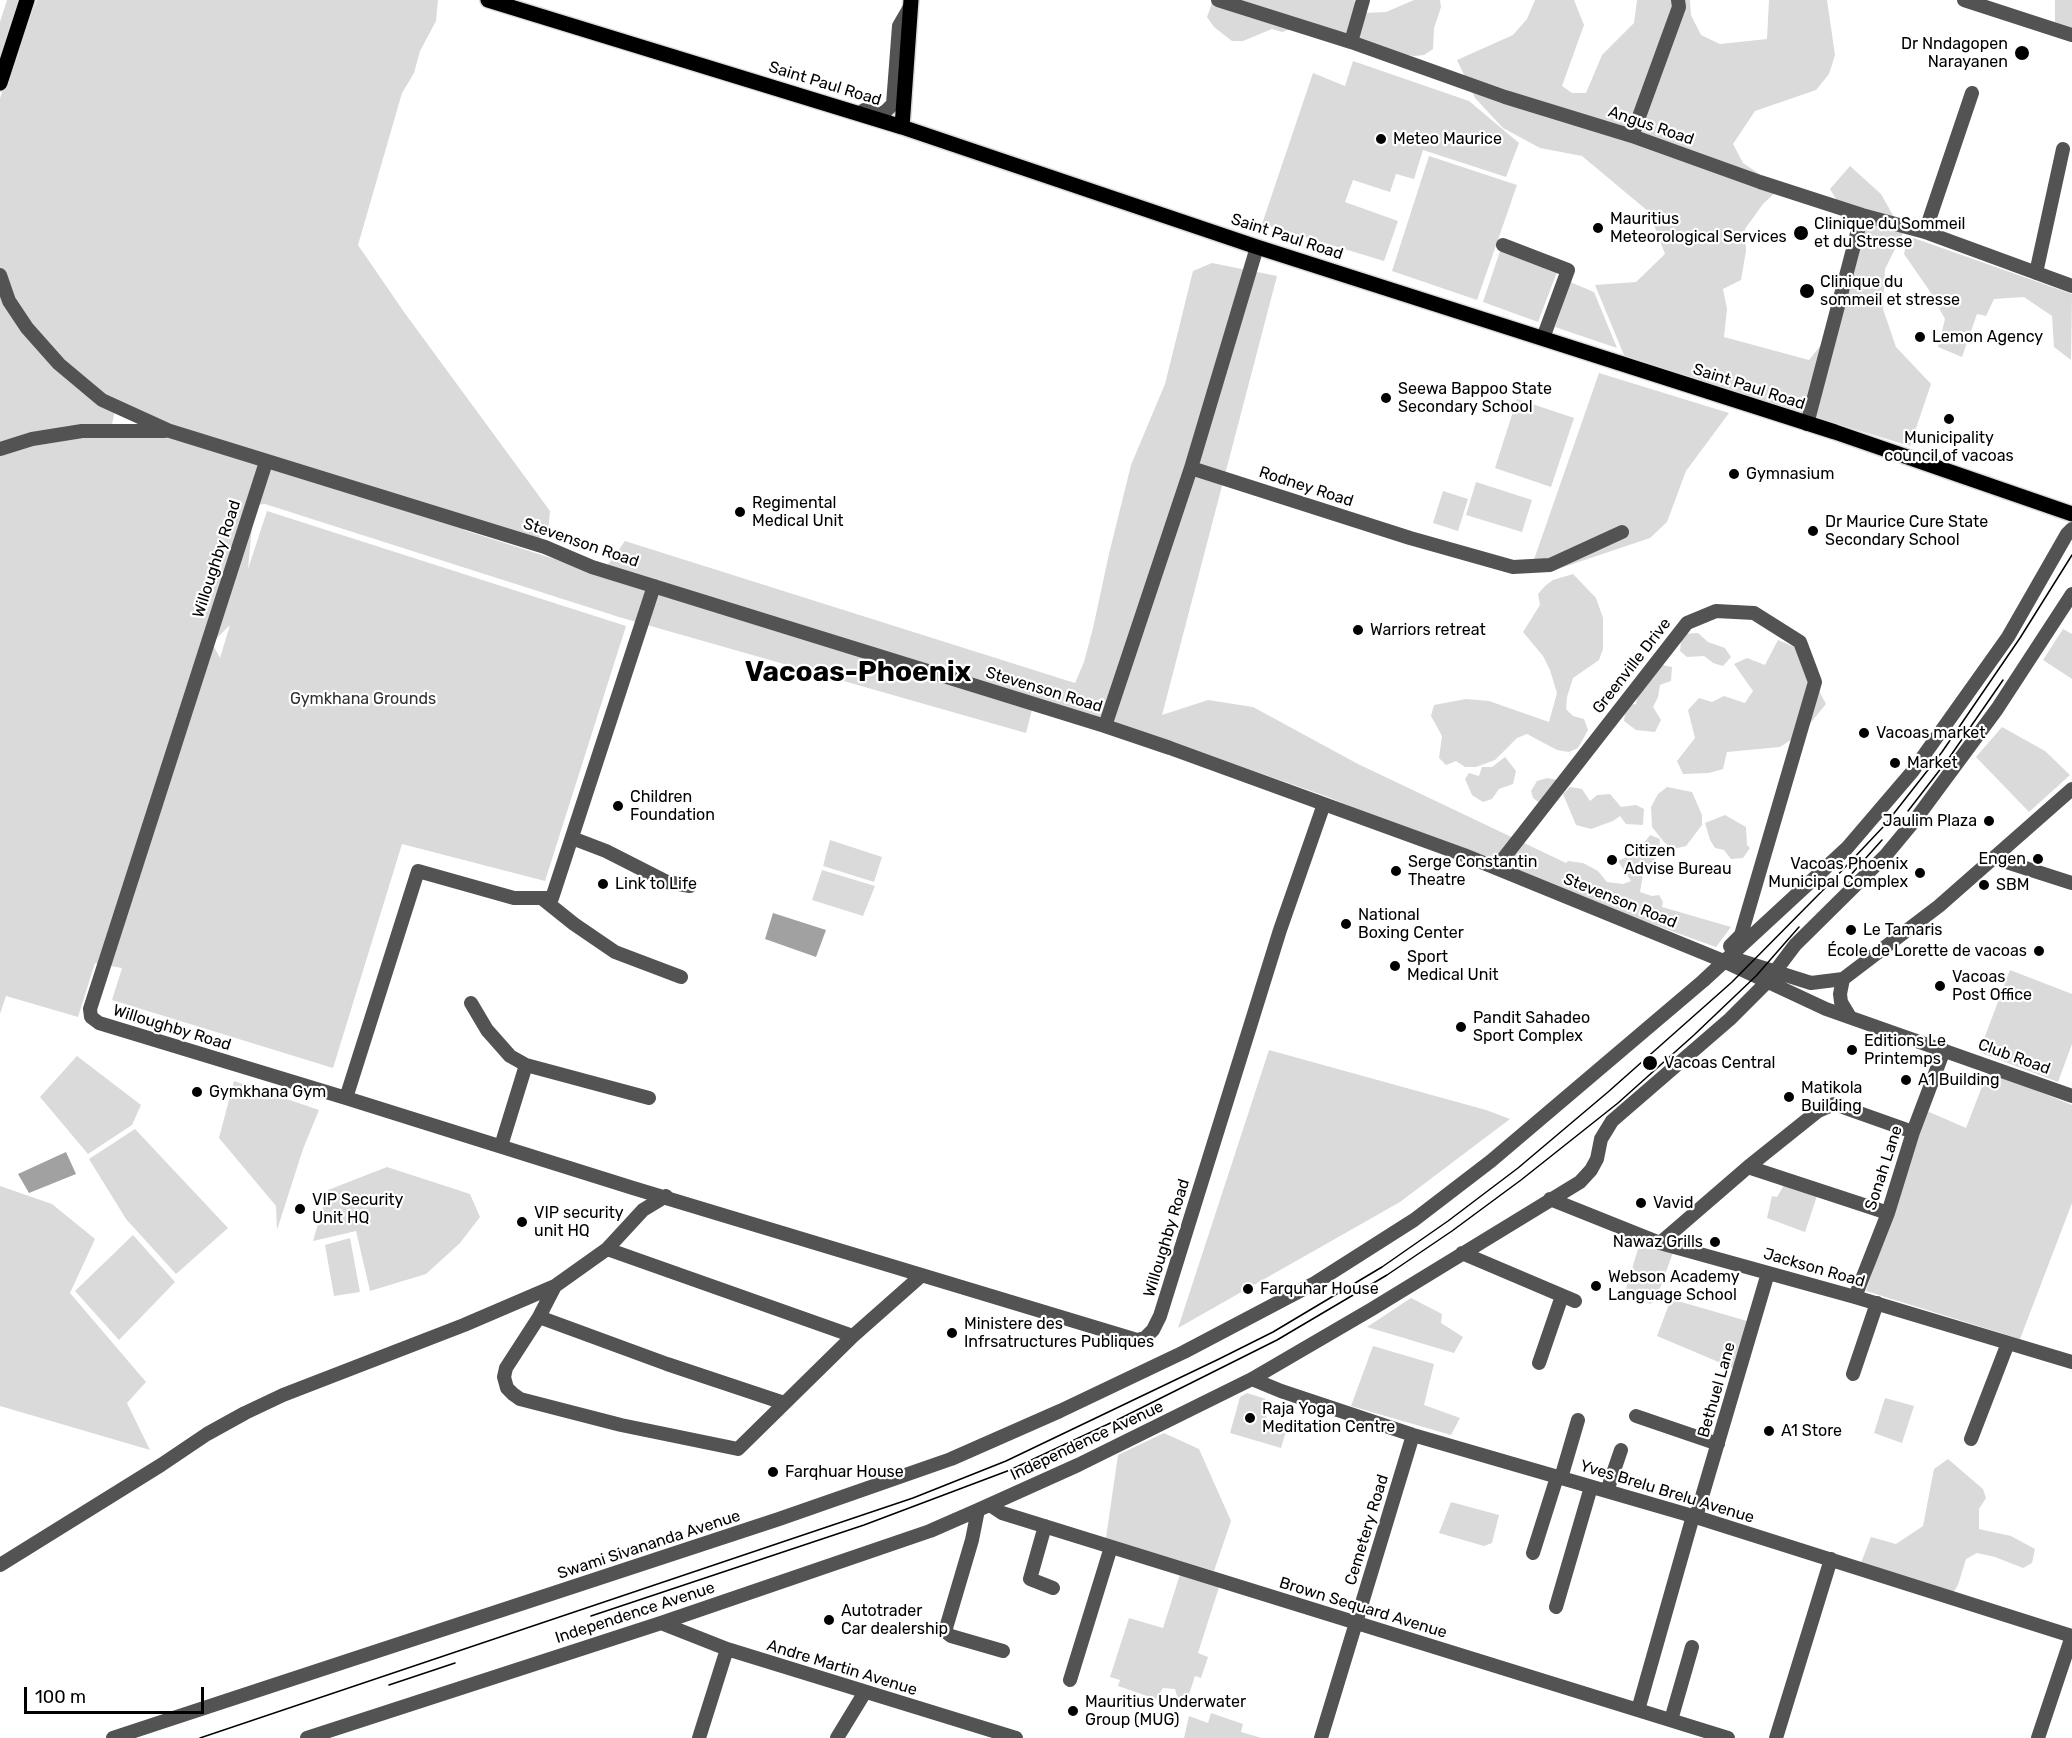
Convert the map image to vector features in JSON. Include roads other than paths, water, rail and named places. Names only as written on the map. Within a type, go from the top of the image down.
[{"type":"main road","points":[[0,83],[29,0]]},
{"type":"main road","name":"Saint Paul Road","points":[[488,0],[903,127],[1257,247],[1807,424],[2065,512]]},
{"type":"main road","points":[[903,127],[911,3]]},
{"type":"street","name":"Angus Road","points":[[1218,0],[1351,42],[1505,97],[1632,136],[1760,182],[1862,215],[1925,232],[2072,286]]},
{"type":"street","points":[[1351,42],[1363,0]]},
{"type":"street","points":[[1632,136],[1679,7],[1678,0]]},
{"type":"street","points":[[1964,0],[2072,35]]},
{"type":"street","points":[[812,99],[828,98],[875,113],[884,113],[889,109],[895,98],[899,26],[911,3]]},
{"type":"street","points":[[1925,232],[1972,93]]},
{"type":"street","points":[[2036,273],[2063,150]]},
{"type":"street","points":[[1807,424],[1862,215]]},
{"type":"street","points":[[1503,244],[1568,270],[1543,338]]},
{"type":"street","points":[[1105,726],[1191,468],[1257,247]]},
{"type":"street","name":"Stevenson Road","points":[[0,274],[9,301],[27,328],[59,364],[102,400],[170,431],[545,547],[592,567],[1105,726],[1496,868],[1771,976]]},
{"type":"street","name":"Stevenson Road","points":[[0,449],[32,439],[82,431],[170,431]]},
{"type":"street","name":"Willoughby Road","points":[[266,462],[90,1009],[91,1017],[99,1023],[633,1188],[666,1196],[1137,1340],[1145,1338],[1153,1330],[1163,1306],[1280,930],[1324,804]]},
{"type":"street","name":"Rodney Road","points":[[1191,468],[1410,538],[1514,567],[1550,565],[1622,532]]},
{"type":"street","points":[[1723,959],[1847,848],[1912,772],[2008,637],[2070,532],[2065,512]]},
{"type":"street","points":[[346,1098],[418,871],[514,898],[544,900],[552,898],[654,586]]},
{"type":"street","points":[[2072,594],[1997,709],[1915,820],[1879,862],[1795,945],[1771,976],[1811,983],[1843,979],[1939,906],[2072,789]]},
{"type":"street","name":"Greenville Drive","points":[[1496,868],[1687,623],[1716,611],[1754,613],[1800,642],[1815,682],[1741,935],[1723,959]]},
{"type":"street","points":[[572,838],[606,851],[668,882],[690,886]]},
{"type":"street","points":[[1994,858],[2072,883]]},
{"type":"street","points":[[544,900],[615,952],[681,977]]},
{"type":"street","points":[[1795,945],[1792,958],[1794,970],[1802,981]]},
{"type":"street","name":"Swami Sivananda Avenue","points":[[113,1738],[768,1523],[951,1460],[1060,1412],[1184,1352],[1315,1283],[1414,1220],[1491,1161],[1723,959]]},
{"type":"street","name":"Club Road","points":[[1771,976],[1826,1009],[2072,1096]]},
{"type":"street","name":"Independence Avenue","points":[[307,1738],[661,1623],[930,1531],[1078,1465],[1252,1379],[1372,1309],[1586,1176],[1597,1159],[1601,1139],[1612,1121],[1730,1018],[1771,976]]},
{"type":"street","points":[[1843,979],[1841,1002],[1850,1017]]},
{"type":"street","points":[[471,1003],[488,1030],[510,1056],[525,1065],[649,1098]]},
{"type":"street","name":"Sonah Lane","points":[[1856,1297],[1888,1213],[1913,1132],[1944,1050]]},
{"type":"street","points":[[501,1146],[525,1065]]},
{"type":"street","points":[[1660,1243],[1748,1167],[1818,1111],[1834,1104],[1913,1132]]},
{"type":"street","points":[[1748,1167],[1888,1213]]},
{"type":"street","points":[[626,1231],[636,1210],[637,1197],[633,1188]]},
{"type":"street","points":[[0,1564],[207,1434],[245,1413],[283,1395],[464,1325],[555,1286],[607,1249],[643,1210],[666,1196]]},
{"type":"street","name":"Jackson Road","points":[[1550,1199],[1660,1243],[1877,1303],[2072,1362]]},
{"type":"street","points":[[607,1249],[853,1336]]},
{"type":"street","points":[[1462,1253],[1568,1298],[1539,1363]]},
{"type":"street","name":"Bethuel Lane","points":[[1638,1710],[1768,1273]]},
{"type":"street","points":[[555,1286],[539,1317],[506,1368],[504,1377],[507,1388],[520,1399],[621,1425],[738,1449],[853,1336],[922,1275]]},
{"type":"street","points":[[1853,1374],[1877,1303]]},
{"type":"street","points":[[539,1317],[667,1364],[784,1403]]},
{"type":"street","points":[[1971,1438],[2008,1342]]},
{"type":"street","name":"Yves Brelu Brelu Avenue","points":[[1252,1379],[1281,1391],[1413,1435],[1694,1516],[2072,1636]]},
{"type":"street","points":[[1636,1416],[1718,1444]]},
{"type":"street","points":[[1533,1553],[1578,1420]]},
{"type":"street","name":"Cemetery Road","points":[[1321,1738],[1413,1435]]},
{"type":"street","points":[[1607,1491],[1620,1450]]},
{"type":"street","points":[[1556,1607],[1591,1486]]},
{"type":"street","points":[[984,1508],[946,1628],[947,1633],[951,1636],[1003,1651]]},
{"type":"street","name":"Brown Sequard Avenue","points":[[984,1508],[1728,1738]]},
{"type":"street","points":[[1045,1526],[1030,1579],[1053,1588]]},
{"type":"street","points":[[1070,1680],[1111,1547]]},
{"type":"street","points":[[1776,1738],[1832,1559]]},
{"type":"street","name":"Andre Martin Avenue","points":[[661,1623],[727,1649],[1016,1738]]},
{"type":"street","points":[[2038,1738],[2072,1636]]},
{"type":"street","points":[[1671,1720],[1692,1647]]},
{"type":"street","points":[[699,1738],[727,1649]]},
{"type":"street","points":[[837,1738],[865,1692]]},
{"type":"tram line","points":[[200,1738],[913,1498],[1006,1461],[1273,1332],[1382,1267],[1518,1168],[1608,1092],[1732,982],[1833,880],[1884,826],[1942,752],[2020,638],[2072,555]]},
{"type":"tram line","points":[[1908,811],[1949,758],[2003,680]]},
{"type":"tram line","points":[[1848,878],[1882,840]]},
{"type":"tram line","points":[[591,1616],[864,1525],[1010,1470],[1119,1419],[1277,1340],[1387,1275],[1521,1180],[1618,1103],[1694,1035],[1756,976],[1799,927]]},
{"type":"tram line","points":[[389,1685],[455,1663]]},
{"type":"place","name":"Dr Nndagopen Narayanen","points":[[2022,53]]},
{"type":"place","name":"Meteo Maurice","points":[[1381,139]]},
{"type":"place","name":"Mauritius Meteorological Services","points":[[1598,228]]},
{"type":"place","name":"Clinique du Sommeil et du Stresse","points":[[1801,233]]},
{"type":"place","name":"Clinique du sommeil et stresse","points":[[1807,291]]},
{"type":"place","name":"Lemon Agency","points":[[1920,337]]},
{"type":"place","name":"Seewa Bappoo State Secondary School","points":[[1386,398]]},
{"type":"place","name":"Municipality council of vacoas","points":[[1949,419]]},
{"type":"place","name":"Gymnasium","points":[[1734,474]]},
{"type":"place","name":"Regimental Medical Unit","points":[[740,512]]},
{"type":"place","name":"Dr Maurice Cure State Secondary School","points":[[1813,531]]},
{"type":"place","name":"Warriors retreat","points":[[1358,630]]},
{"type":"place","name":"Vacoas market","points":[[1864,733]]},
{"type":"place","name":"Market","points":[[1895,763]]},
{"type":"place","name":"Children Foundation","points":[[618,806]]},
{"type":"place","name":"Jaulim Plaza","points":[[1989,821]]},
{"type":"place","name":"Engen","points":[[2038,859]]},
{"type":"place","name":"Citizen Advise Bureau","points":[[1612,860]]},
{"type":"place","name":"Serge Constantin Theatre","points":[[1396,871]]},
{"type":"place","name":"Vacoas Phoenix Municipal Complex","points":[[1920,873]]},
{"type":"place","name":"Link to Life","points":[[603,884]]},
{"type":"place","name":"SBM","points":[[1984,885]]},
{"type":"place","name":"National Boxing Center","points":[[1346,924]]},
{"type":"place","name":"Le Tamaris","points":[[1851,930]]},
{"type":"place","name":"École de Lorette de vacoas","points":[[2039,951]]},
{"type":"place","name":"Sport Medical Unit","points":[[1395,966]]},
{"type":"place","name":"Vacoas Post Office","points":[[1940,986]]},
{"type":"place","name":"Pandit Sahadeo Sport Complex","points":[[1461,1027]]},
{"type":"place","name":"Editions Le Printemps","points":[[1852,1050]]},
{"type":"place","name":"Vacoas Central","points":[[1650,1063]]},
{"type":"place","name":"A1 Building","points":[[1906,1080]]},
{"type":"place","name":"Gymkhana Gym","points":[[197,1092]]},
{"type":"place","name":"Matikola Building","points":[[1789,1097]]},
{"type":"place","name":"Vavid","points":[[1641,1203]]},
{"type":"place","name":"VIP Security Unit HQ","points":[[300,1209]]},
{"type":"place","name":"VIP security unit HQ","points":[[522,1222]]},
{"type":"place","name":"Nawaz Grills","points":[[1715,1242]]},
{"type":"place","name":"Webson Academy Language School","points":[[1596,1286]]},
{"type":"place","name":"Farquhar House","points":[[1248,1289]]},
{"type":"place","name":"Ministere des Infrsatructures Publiques","points":[[952,1333]]},
{"type":"place","name":"Raja Yoga Meditation Centre","points":[[1250,1418]]},
{"type":"place","name":"A1 Store","points":[[1769,1431]]},
{"type":"place","name":"Farqhuar House","points":[[773,1472]]},
{"type":"place","name":"Autotrader Car dealership","points":[[829,1620]]},
{"type":"place","name":"Mauritius Underwater Group (MUG)","points":[[1073,1711]]},
{"type":"district","name":"Vacoas-Phoenix","points":[[858,673]]},
{"type":"park label","name":"Gymkhana Grounds","points":[[363,699]]}]
